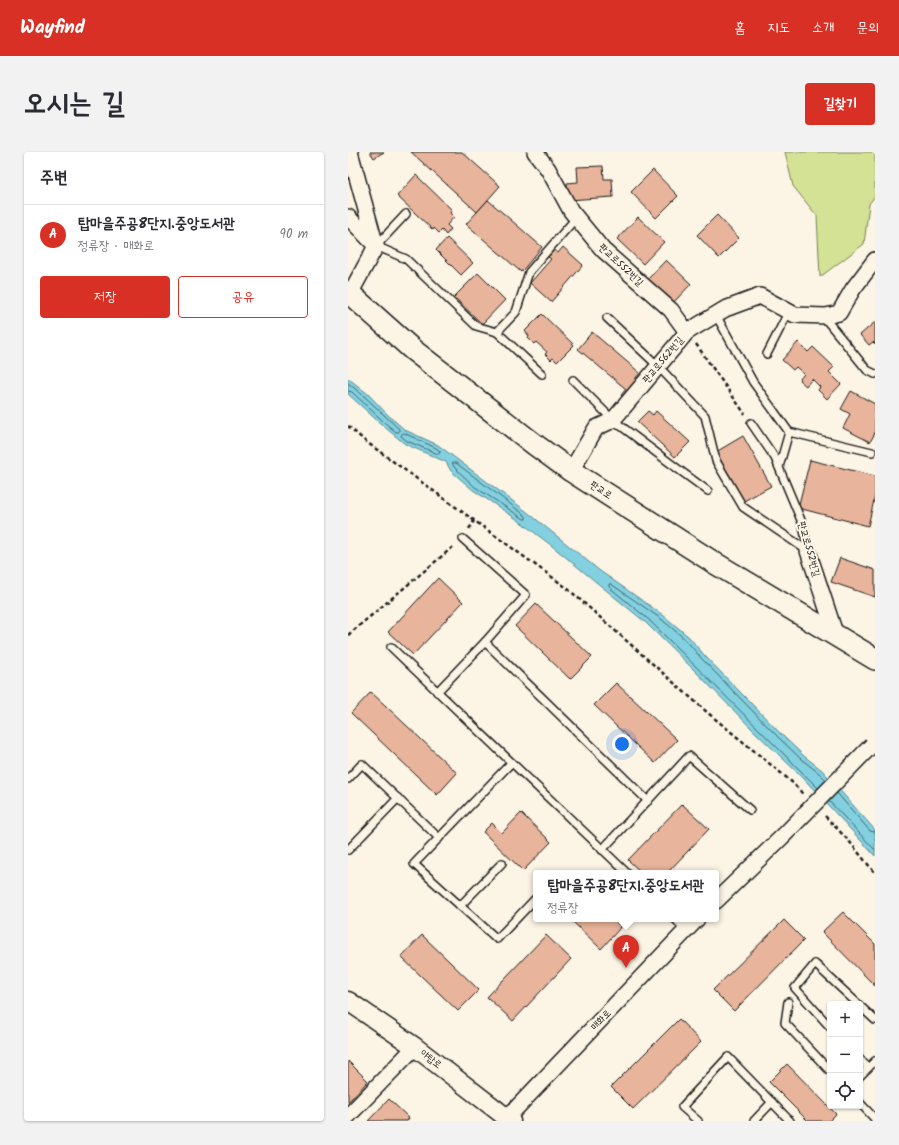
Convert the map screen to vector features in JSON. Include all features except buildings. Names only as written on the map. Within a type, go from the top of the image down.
[{"type":"main road","name":"판교로","points":[[349,293],[413,350],[571,471],[713,562],[875,659]]},
{"type":"street","points":[[349,293],[376,246],[350,152]]},
{"type":"street","name":"판교로552번길","points":[[535,152],[548,169],[571,211],[603,250],[671,310],[687,332]]},
{"type":"street","points":[[348,217],[376,246]]},
{"type":"street","name":"판교로562번길","points":[[571,471],[596,428],[613,420],[687,332],[725,309],[760,296],[795,315],[823,316],[839,313],[853,289],[875,260]]},
{"type":"street","name":"판교로552번길","points":[[808,551],[836,636]]},
{"type":"street","points":[[719,898],[784,835],[874,743]]},
{"type":"street","name":"매화로","points":[[508,1120],[695,922]]},
{"type":"street","name":"야탑로","points":[[348,1001],[415,1047],[508,1120]]},
{"type":"street","points":[[348,1116],[415,1047]]},
{"type":"lane","points":[[406,214],[376,246],[406,259],[476,326],[497,332],[542,374]]},
{"type":"lane","points":[[497,332],[516,312],[528,272],[576,218]]},
{"type":"lane","points":[[768,354],[789,311]]},
{"type":"lane","points":[[716,315],[753,382],[789,432],[872,452]]},
{"type":"lane","points":[[823,316],[867,370],[875,374]]},
{"type":"lane","points":[[607,318],[658,366],[705,416],[716,462],[743,507],[808,551]]},
{"type":"lane","points":[[573,380],[613,420],[708,491]]},
{"type":"lane","name":"판교로552번길","points":[[751,423],[779,466],[803,525],[808,551]]},
{"type":"lane","points":[[779,466],[789,432]]},
{"type":"lane","points":[[437,692],[485,642],[526,595],[463,539]]},
{"type":"lane","points":[[485,642],[648,801]]},
{"type":"lane","points":[[391,647],[623,870]]},
{"type":"lane","points":[[602,850],[689,756],[750,810]]},
{"type":"lane","points":[[511,763],[414,864],[497,939],[533,901]]},
{"type":"lane","points":[[348,779],[362,764],[439,838]]},
{"type":"lane","points":[[348,850],[398,798]]},
{"type":"lane","points":[[460,906],[502,863]]},
{"type":"lane","points":[[678,922],[686,930]]},
{"type":"lane","points":[[827,1023],[795,988],[815,964],[855,1001]]},
{"type":"lane","points":[[788,1002],[785,1023],[827,1068]]},
{"type":"lane","points":[[863,1009],[875,1020]]},
{"type":"lane","points":[[698,1121],[682,1107],[728,1057],[790,1121]]},
{"type":"lane","points":[[863,1073],[875,1061]]},
{"type":"lane","points":[[863,1062],[868,1068]]},
{"type":"lane","points":[[754,1121],[772,1102]]},
{"type":"lane","points":[[863,1106],[875,1119]]},
{"type":"path","points":[[687,332],[751,423]]},
{"type":"path","points":[[348,426],[365,441],[567,588],[708,713],[792,783]]},
{"type":"path","points":[[348,636],[463,539],[474,521]]},
{"type":"path","points":[[849,840],[875,873]]},
{"type":"green space","points":[[785,152],[875,152],[875,196],[869,204],[864,244],[820,277],[817,216],[793,186]]},
{"type":"water","points":[[348,378],[368,394],[405,430],[438,445],[526,511],[600,571],[663,615],[689,637],[705,656],[782,735],[804,756],[822,770],[875,830],[875,856],[804,779],[645,622],[552,546],[518,520],[473,490],[451,471],[446,462],[405,444],[348,394]]},
{"type":"place","name":"탑마을주공8단지.중앙도서관","points":[[626,968]]}]
